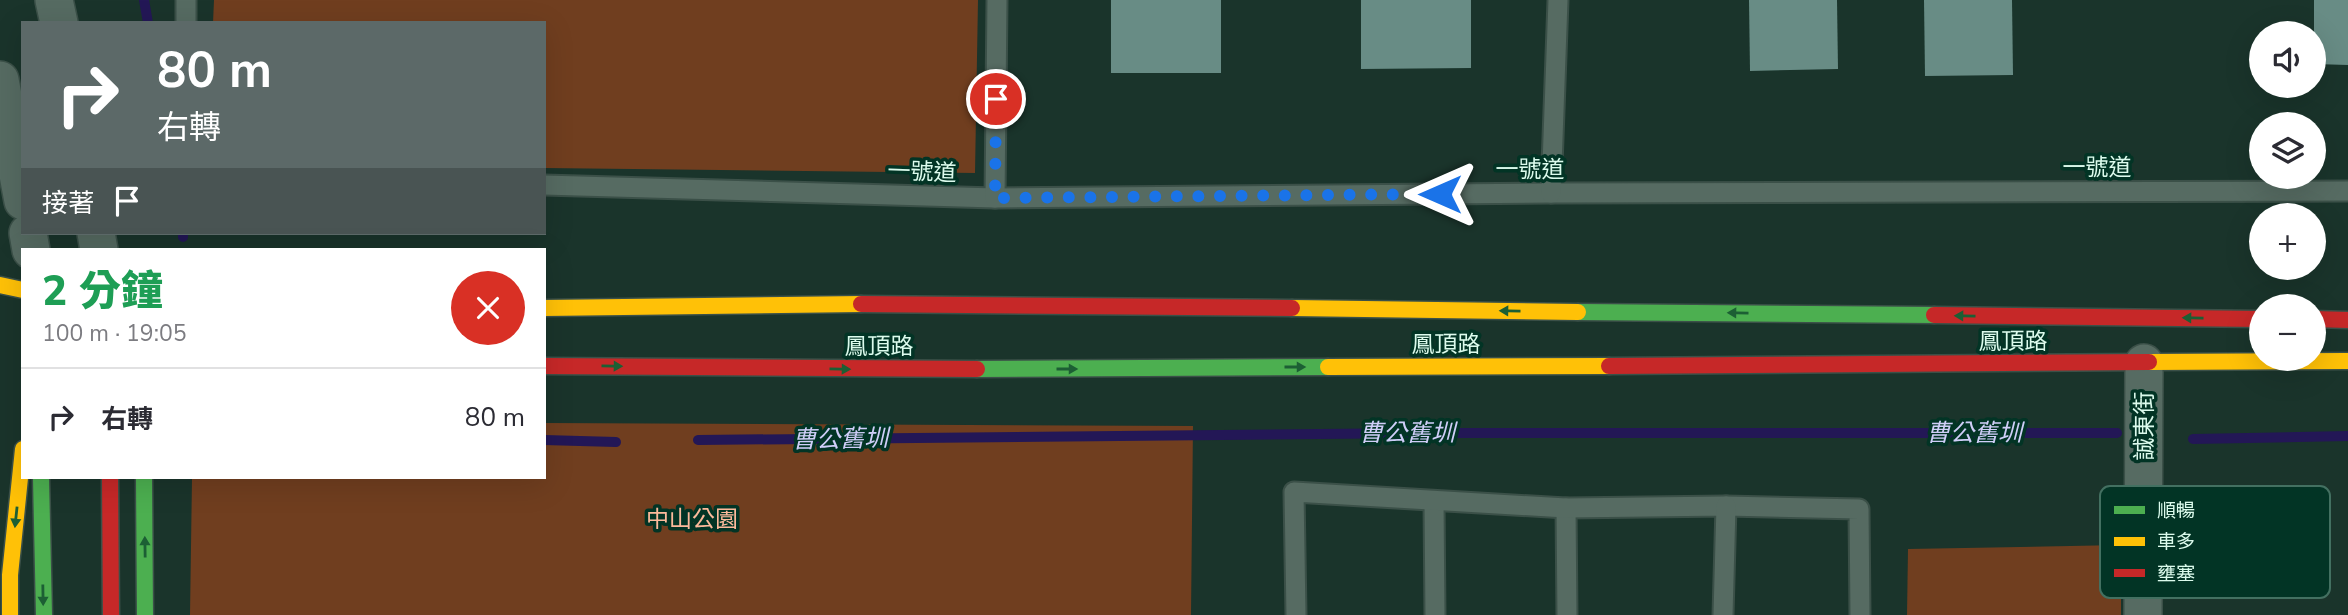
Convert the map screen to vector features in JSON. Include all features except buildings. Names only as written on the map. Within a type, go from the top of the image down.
[{"type":"main road","points":[[0,285],[21,290]]},
{"type":"main road","name":"鳳頂路","points":[[546,308],[881,304],[2249,319]]},
{"type":"main road","points":[[2326,319],[2348,320]]},
{"type":"main road","name":"鳳頂路","points":[[546,366],[898,370],[2348,361]]},
{"type":"main road","points":[[10,615],[10,575],[21,468]]},
{"type":"main road","points":[[41,479],[44,615]]},
{"type":"main road","points":[[110,479],[111,615]]},
{"type":"main road","points":[[144,479],[145,615]]},
{"type":"street","points":[[54,0],[59,21]]},
{"type":"street","points":[[0,80],[21,190]]},
{"type":"street","name":"誠東街","points":[[2144,363],[2144,486]]},
{"type":"lane","points":[[186,0],[186,21]]},
{"type":"lane","points":[[995,198],[997,0]]},
{"type":"lane","points":[[1551,193],[1558,0]]},
{"type":"lane","name":"一號道","points":[[546,185],[995,198],[1551,193],[2348,191]]},
{"type":"lane","points":[[1296,615],[1294,492],[1566,508],[1726,506],[1859,509],[1860,615]]},
{"type":"lane","points":[[1434,502],[1435,615]]},
{"type":"lane","points":[[1723,615],[1726,506]]},
{"type":"lane","points":[[1566,508],[1567,615]]},
{"type":"green space","points":[[214,0],[978,0],[975,173],[546,168],[546,21],[213,21]]},
{"type":"green space","name":"中山公園","points":[[546,423],[1193,426],[1191,615],[190,615],[192,479],[546,479]]},
{"type":"green space","points":[[2100,545],[2100,598],[2121,598],[2121,615],[1907,615],[1908,549]]},
{"type":"waterway","name":"曹公舊圳","points":[[144,0],[148,21]]},
{"type":"waterway","name":"曹公舊圳","points":[[698,440],[1421,433],[2117,433]]},
{"type":"waterway","name":"曹公舊圳","points":[[2193,439],[2348,436]]},
{"type":"waterway","name":"曹公舊圳","points":[[546,440],[616,442]]},
{"type":"traffic: fast","points":[[1578,312],[1934,315]]},
{"type":"traffic: fast","points":[[977,369],[1328,367]]},
{"type":"traffic: fast","points":[[41,479],[44,615]]},
{"type":"traffic: fast","points":[[144,479],[145,615]]},
{"type":"traffic: slow","points":[[0,285],[21,290]]},
{"type":"traffic: slow","points":[[546,308],[861,304]]},
{"type":"traffic: slow","points":[[1292,308],[1578,312]]},
{"type":"traffic: slow","points":[[2149,362],[2348,361]]},
{"type":"traffic: slow","points":[[1328,367],[1609,366]]},
{"type":"traffic: slow","points":[[10,615],[10,575],[21,468]]},
{"type":"traffic: jam","points":[[861,304],[1292,308]]},
{"type":"traffic: jam","points":[[1934,315],[2249,319]]},
{"type":"traffic: jam","points":[[2326,319],[2348,320]]},
{"type":"traffic: jam","points":[[1609,366],[2149,362]]},
{"type":"traffic: jam","points":[[546,366],[977,369]]},
{"type":"traffic: jam","points":[[110,479],[111,615]]},
{"type":"route","points":[[996,99],[995,198],[1440,194]]}]
